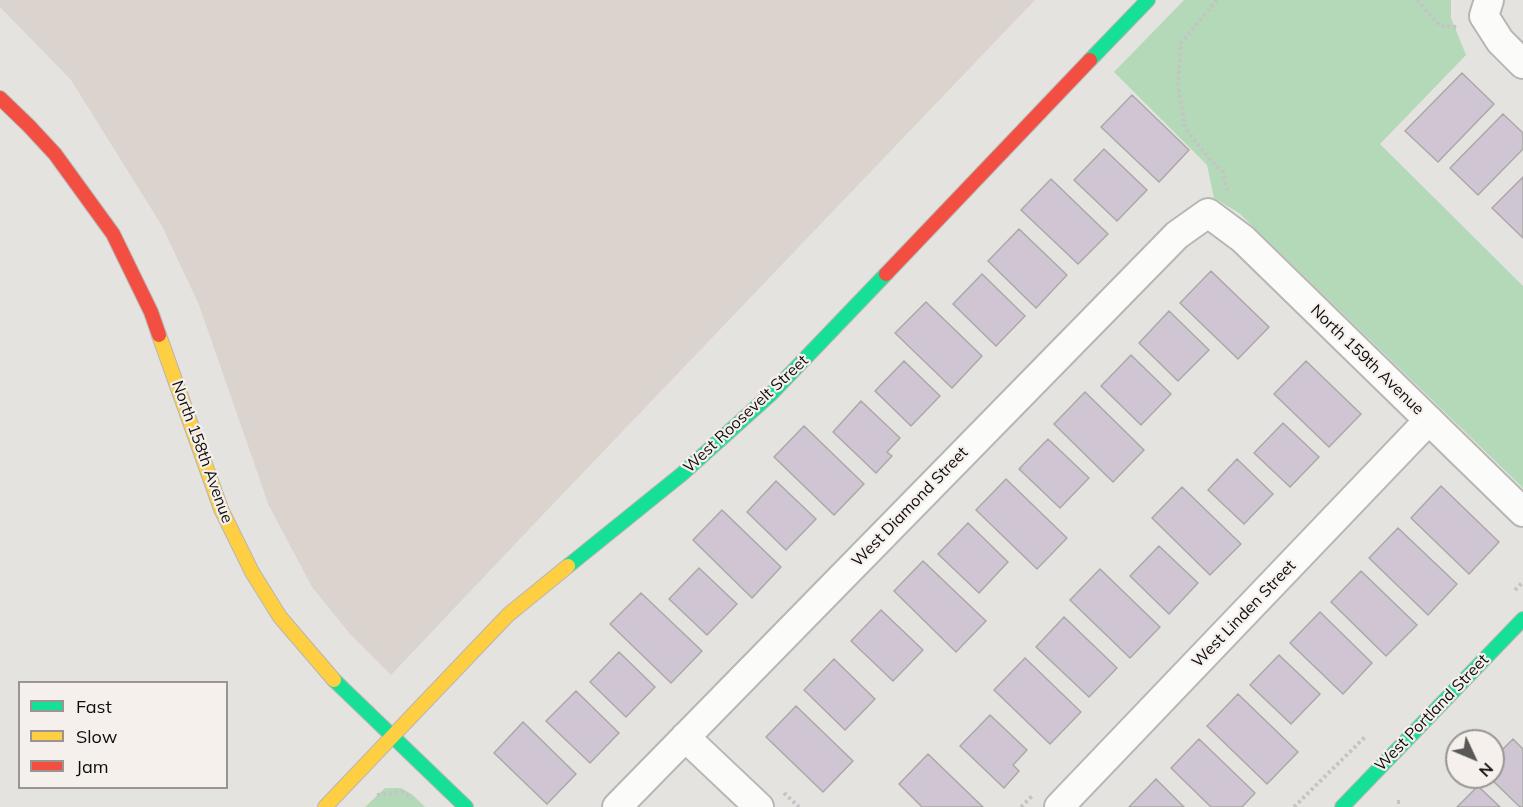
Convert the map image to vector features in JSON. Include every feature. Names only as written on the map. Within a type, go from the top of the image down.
[{"type":"street","name":"West Roosevelt Street","points":[[325,807],[508,615],[682,474],[771,394],[1148,0]]},
{"type":"street","points":[[1486,8],[1500,41],[1523,64]]},
{"type":"street","name":"North 158th Avenue","points":[[0,98],[55,154],[113,234],[151,312],[220,509],[252,572],[280,617],[319,664],[466,807]]},
{"type":"street","name":"North 159th Avenue","points":[[1219,207],[1243,239],[1523,512]]},
{"type":"street","name":"West Diamond Street","points":[[617,807],[1177,235],[1219,207]]},
{"type":"street","name":"West Linden Street","points":[[1059,807],[1429,420]]},
{"type":"street","name":"West Portland Street","points":[[1350,806],[1523,619]]},
{"type":"street","points":[[685,737],[759,807]]},
{"type":"path","points":[[1217,0],[1181,43],[1178,85],[1185,128],[1223,172],[1219,207]]},
{"type":"path","points":[[1417,0],[1440,26],[1458,27]]},
{"type":"path","points":[[377,795],[403,792],[421,805]]},
{"type":"path","points":[[783,793],[799,807]]},
{"type":"shaded area","points":[[0,0],[1035,0],[391,675],[350,634],[312,587],[269,506],[199,305],[162,226],[71,80],[0,7]]},
{"type":"green space","points":[[1184,0],[1451,0],[1451,18],[1466,55],[1380,144],[1523,286],[1523,488],[1239,213],[1214,198],[1207,165],[1114,72]]},
{"type":"green space","points":[[385,788],[401,788],[413,795],[425,807],[365,807]]},
{"type":"building","points":[[1462,73],[1494,104],[1438,162],[1405,131]]},
{"type":"building","points":[[1132,95],[1189,150],[1159,182],[1101,127]]},
{"type":"building","points":[[1503,114],[1523,133],[1523,149],[1478,195],[1450,168]]},
{"type":"building","points":[[1104,149],[1147,190],[1117,221],[1074,180]]},
{"type":"building","points":[[1523,177],[1523,238],[1492,208]]},
{"type":"building","points":[[1051,179],[1108,234],[1078,264],[1021,210]]},
{"type":"building","points":[[1019,229],[1067,275],[1036,308],[988,261]]},
{"type":"building","points":[[1211,271],[1269,327],[1238,359],[1180,303]]},
{"type":"building","points":[[982,274],[1025,316],[996,346],[953,304]]},
{"type":"building","points":[[926,302],[982,356],[952,388],[895,333]]},
{"type":"building","points":[[1169,311],[1209,350],[1178,381],[1139,343]]},
{"type":"building","points":[[1131,355],[1171,394],[1141,425],[1101,386]]},
{"type":"building","points":[[904,361],[940,396],[911,426],[875,391]]},
{"type":"building","points":[[1306,361],[1361,414],[1329,447],[1274,394]]},
{"type":"building","points":[[1085,392],[1144,450],[1113,482],[1054,424]]},
{"type":"building","points":[[861,401],[900,438],[887,452],[892,456],[876,473],[833,432]]},
{"type":"building","points":[[1283,423],[1319,457],[1290,487],[1254,453]]},
{"type":"building","points":[[804,426],[864,484],[834,515],[774,457]]},
{"type":"building","points":[[1048,439],[1089,478],[1060,508],[1019,469]]},
{"type":"building","points":[[1237,459],[1273,494],[1244,524],[1208,490]]},
{"type":"building","points":[[1006,479],[1067,538],[1037,569],[976,510]]},
{"type":"building","points":[[776,481],[816,519],[786,550],[747,512]]},
{"type":"building","points":[[1441,486],[1499,542],[1469,574],[1411,518]]},
{"type":"building","points":[[1182,487],[1241,544],[1210,575],[1152,518]]},
{"type":"building","points":[[722,510],[781,567],[752,598],[693,540]]},
{"type":"building","points":[[968,523],[1008,562],[979,593],[938,554]]},
{"type":"building","points":[[1398,528],[1457,584],[1428,615],[1369,558]]},
{"type":"building","points":[[1159,546],[1198,583],[1169,614],[1130,576]]},
{"type":"building","points":[[923,561],[986,621],[956,652],[894,591]]},
{"type":"building","points":[[699,568],[737,604],[707,635],[669,599]]},
{"type":"building","points":[[1100,569],[1160,627],[1130,658],[1070,600]]},
{"type":"building","points":[[1361,571],[1417,625],[1386,656],[1331,602]]},
{"type":"building","points":[[641,593],[702,651],[671,683],[610,624]]},
{"type":"building","points":[[881,610],[923,650],[893,681],[851,641]]},
{"type":"building","points":[[1320,612],[1372,663],[1343,694],[1290,643]]},
{"type":"building","points":[[1064,617],[1117,668],[1089,697],[1036,647]]},
{"type":"building","points":[[619,652],[655,687],[626,717],[590,682]]},
{"type":"building","points":[[1279,655],[1320,694],[1291,724],[1250,685]]},
{"type":"building","points":[[1025,658],[1081,712],[1050,744],[994,690]]},
{"type":"building","points":[[834,659],[875,699],[845,730],[804,690]]},
{"type":"building","points":[[576,691],[619,733],[590,763],[546,721]]},
{"type":"building","points":[[1238,694],[1298,752],[1267,784],[1207,726]]},
{"type":"building","points":[[796,706],[853,761],[823,792],[766,737]]},
{"type":"building","points":[[990,715],[1027,750],[1013,765],[1019,771],[1004,788],[960,746]]},
{"type":"building","points":[[523,722],[576,774],[547,804],[494,753]]},
{"type":"building","points":[[1199,739],[1255,793],[1242,807],[1211,807],[1171,768]]},
{"type":"building","points":[[1513,739],[1523,749],[1523,807],[1520,807],[1501,789],[1505,789],[1505,747]]},
{"type":"building","points":[[928,754],[983,807],[922,807],[899,784]]},
{"type":"building","points":[[1156,779],[1184,807],[1129,807]]},
{"type":"building","points":[[1475,789],[1481,789],[1500,807],[1457,807]]},
{"type":"traffic: fast","points":[[1090,60],[1148,0]]},
{"type":"traffic: fast","points":[[568,566],[682,474],[771,394],[886,274]]},
{"type":"traffic: fast","points":[[1342,807],[1523,619]]},
{"type":"traffic: fast","points":[[334,680],[466,807]]},
{"type":"traffic: slow","points":[[159,335],[221,509],[252,572],[280,617],[334,680]]},
{"type":"traffic: slow","points":[[325,807],[508,615],[568,566]]},
{"type":"traffic: jam","points":[[886,274],[1090,60]]},
{"type":"traffic: jam","points":[[0,98],[55,154],[113,234],[151,312],[159,335]]}]
